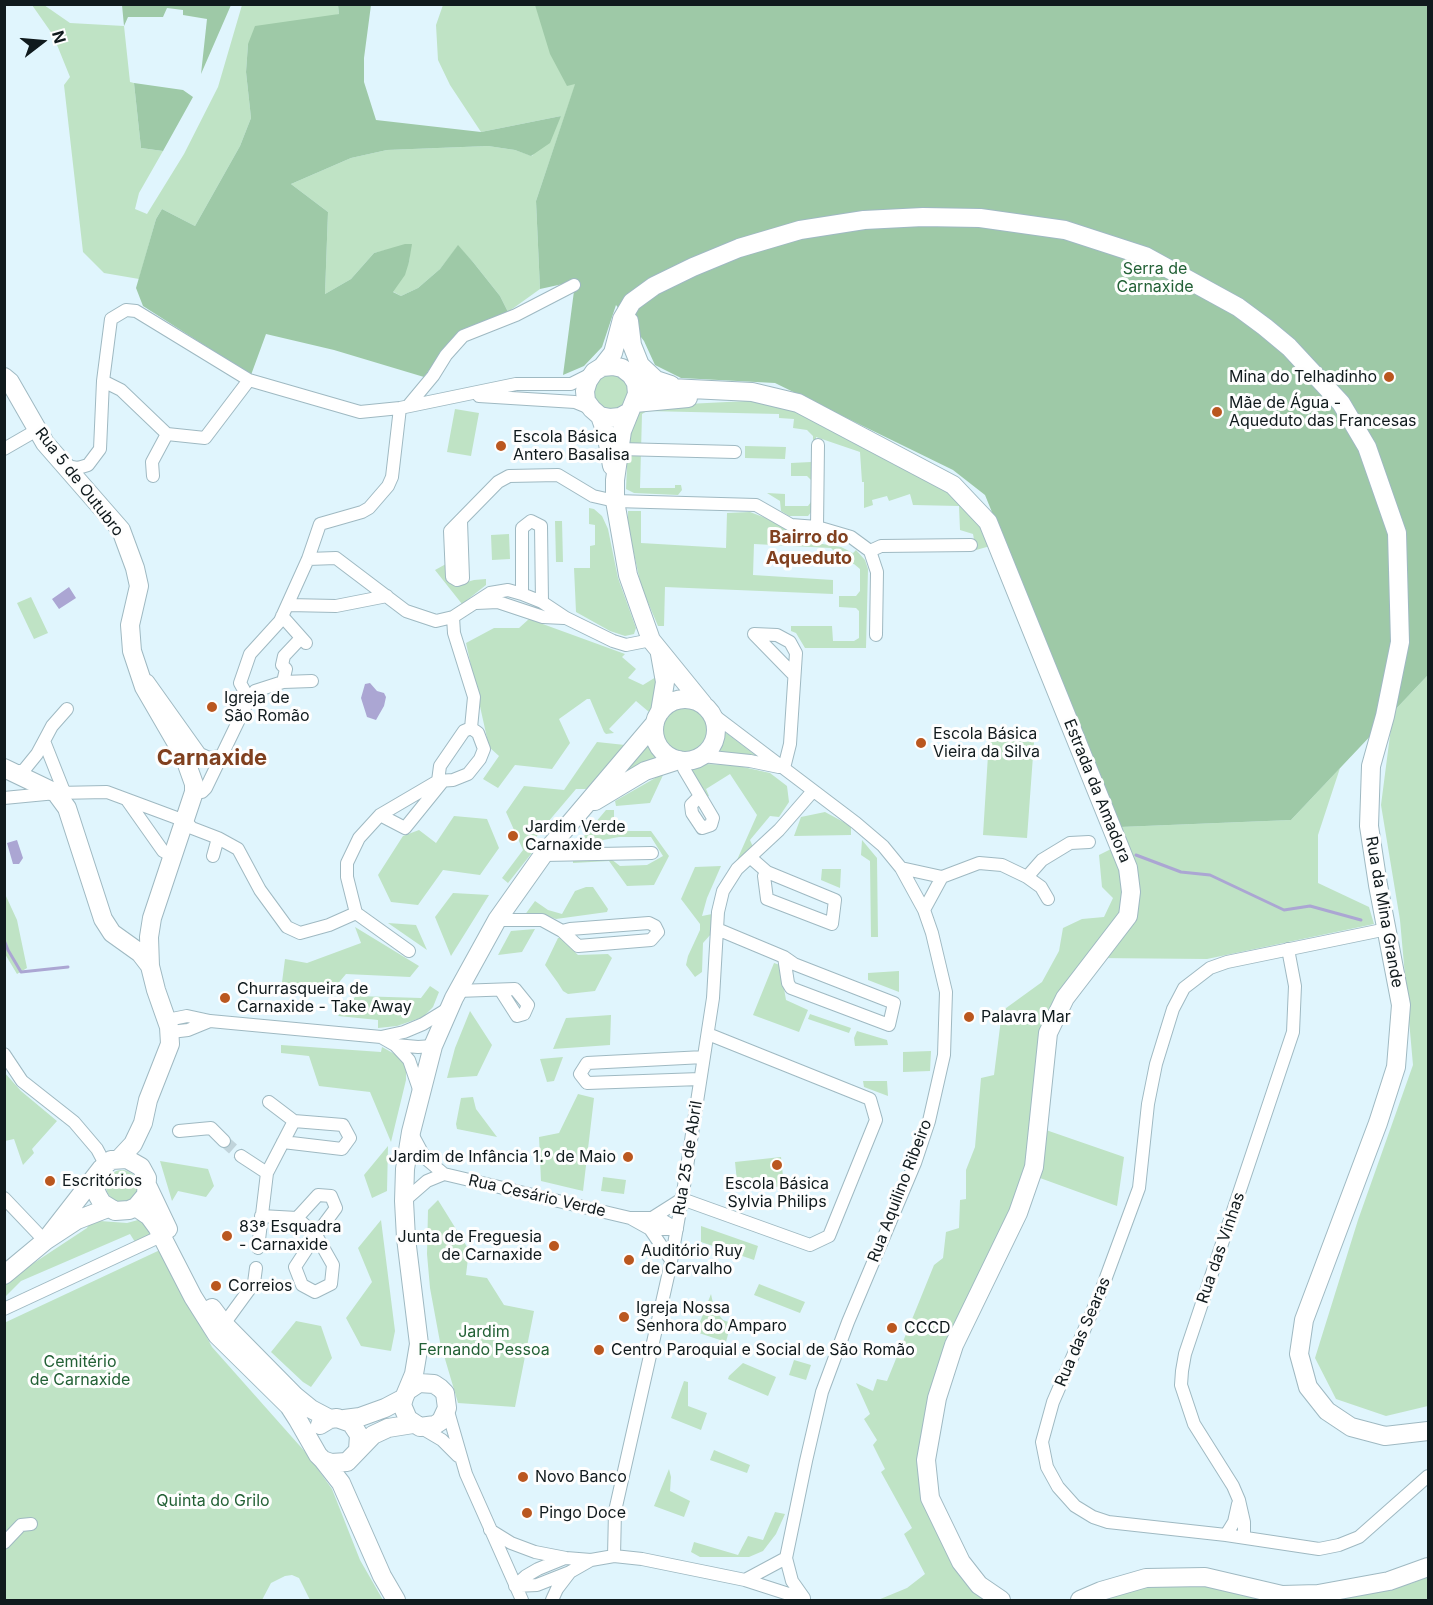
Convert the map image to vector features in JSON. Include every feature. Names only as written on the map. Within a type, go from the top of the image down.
[{"type":"street","name":"Rua da Mina Grande","points":[[598,370],[613,353],[622,319],[632,302],[654,286],[739,248],[800,230],[864,220],[923,217],[980,218],[1065,230],[1145,256],[1238,308],[1288,347],[1341,403],[1367,447],[1397,533],[1400,642],[1385,716],[1371,766],[1369,826],[1401,1005],[1396,1067],[1378,1123],[1304,1320],[1299,1354],[1308,1387],[1327,1411],[1352,1427],[1385,1436],[1428,1431]]},
{"type":"street","points":[[249,699],[240,683],[250,654],[285,611],[308,559],[320,524],[362,512],[369,508],[388,486],[392,477],[404,407],[433,376],[446,355],[463,336],[516,315],[574,285]]},
{"type":"street","name":"Rua da Mina Grande","points":[[629,321],[654,286]]},
{"type":"street","points":[[63,466],[78,468],[88,465],[100,449],[103,381],[111,319],[126,310],[136,311],[249,380],[360,411],[404,407],[516,384],[571,384],[598,370],[612,366],[622,368],[633,379]]},
{"type":"street","points":[[629,321],[626,348],[637,394],[622,431],[615,480],[615,501],[628,575],[655,646],[665,682],[655,735],[659,746],[668,755],[688,759]]},
{"type":"street","points":[[629,321],[632,345],[640,365],[656,380],[681,388]]},
{"type":"street","points":[[598,370],[588,381],[585,391],[586,401],[596,413],[606,433],[615,480]]},
{"type":"street","name":"Rua 5 de Outubro","points":[[6,376],[45,443],[121,530],[139,586],[130,625],[130,642],[139,676],[184,756],[194,784],[194,792]]},
{"type":"street","name":"Estrada da Amadora","points":[[633,379],[650,387],[752,392],[798,402],[953,485],[988,522],[1128,868],[1131,892],[1128,916],[1065,998],[1048,1033],[1034,1167],[1018,1213],[954,1345],[937,1398],[926,1460],[930,1498],[961,1563],[979,1585],[1001,1600]]},
{"type":"street","points":[[103,381],[120,390],[167,434],[205,438],[249,380]]},
{"type":"street","name":"Estrada da Amadora","points":[[632,408],[752,392]]},
{"type":"street","points":[[457,395],[575,402],[610,418],[620,417],[632,408]]},
{"type":"street","points":[[4,449],[38,430]]},
{"type":"street","points":[[153,476],[152,462],[167,434]]},
{"type":"street","points":[[817,527],[818,446]]},
{"type":"street","points":[[620,449],[735,452]]},
{"type":"street","points":[[461,521],[498,482],[509,476],[558,475],[593,495],[615,501],[756,505],[791,525],[817,527],[851,537],[870,551],[877,572],[876,635]]},
{"type":"street","points":[[522,594],[522,528],[531,521],[541,526],[542,602]]},
{"type":"street","points":[[870,551],[881,546],[971,545]]},
{"type":"street","points":[[308,559],[336,558],[406,611],[436,621],[453,617],[490,593],[508,590],[542,602],[566,618],[613,641],[626,645],[655,646],[707,709],[716,724],[716,736],[711,748],[688,759],[645,771],[584,808]]},
{"type":"street","points":[[285,611],[336,606],[387,596]]},
{"type":"street","points":[[476,603],[498,602],[543,617],[566,618]]},
{"type":"street","points":[[283,682],[286,669],[282,665],[284,656],[304,641],[285,611]]},
{"type":"street","points":[[453,617],[454,633],[474,697],[471,728]]},
{"type":"street","points":[[784,768],[790,744],[794,675]]},
{"type":"street","points":[[139,676],[147,679],[157,691],[200,754],[209,758],[221,756]]},
{"type":"street","points":[[45,1241],[107,1166],[133,1144],[143,1123],[148,1100],[170,1044],[169,1026],[150,966],[150,930],[194,792],[202,792],[206,788],[255,691],[283,682],[312,681]]},
{"type":"street","points":[[522,1600],[460,1459],[445,1393],[440,1388],[419,1344],[410,1284],[404,1201],[405,1169],[411,1132],[433,1046],[454,999],[497,920],[543,855],[668,704],[680,699],[692,699],[707,709]]},
{"type":"street","points":[[10,770],[24,770],[37,754],[52,726],[67,709]]},
{"type":"street","name":"Rua Aquilino Ribeiro","points":[[707,709],[874,838],[901,868],[924,910],[946,992],[944,1055],[937,1089],[915,1163],[848,1322],[822,1392],[786,1558]]},
{"type":"street","points":[[380,815],[405,828],[440,781],[441,766],[464,731],[471,728]]},
{"type":"street","points":[[409,951],[356,913],[347,877],[347,863],[359,838],[380,815],[440,781],[453,780],[468,774],[480,759],[484,749],[478,733],[471,728]]},
{"type":"street","points":[[44,741],[103,919],[112,933],[140,953],[150,966]]},
{"type":"street","points":[[688,759],[684,769],[700,795]]},
{"type":"street","name":"Rua Aquilino Ribeiro","points":[[688,759],[750,761],[784,768]]},
{"type":"street","points":[[10,770],[60,793]]},
{"type":"street","name":"Rua 25 de Abril","points":[[614,1556],[615,1511],[671,1260],[682,1198],[713,998],[718,912],[723,891],[737,869],[751,858],[813,791]]},
{"type":"street","points":[[4,798],[107,792],[184,821],[192,828],[238,849],[260,890],[287,927],[300,933],[329,925],[356,913]]},
{"type":"street","points":[[128,800],[163,851],[172,856]]},
{"type":"street","points":[[213,856],[218,838]]},
{"type":"street","points":[[1027,877],[1041,860],[1070,843],[1089,842]]},
{"type":"street","points":[[543,855],[652,853]]},
{"type":"street","points":[[751,858],[767,872],[835,900],[832,924],[767,899],[764,876],[767,872]]},
{"type":"street","points":[[901,868],[942,877],[979,863],[1002,865],[1041,886],[1048,899]]},
{"type":"street","points":[[924,910],[942,877]]},
{"type":"street","points":[[497,920],[542,920],[562,932],[578,946],[651,940],[658,932],[655,926],[649,923],[570,928],[562,932]]},
{"type":"street","points":[[717,929],[784,957],[794,964],[894,1003],[889,1025],[791,988],[788,983],[784,957]]},
{"type":"street","name":"Rua das Searas","points":[[1387,929],[1227,962],[1210,968],[1184,988],[1173,1009],[1156,1064],[1148,1104],[1139,1188],[1101,1291],[1053,1402],[1042,1442],[1047,1467],[1058,1487],[1075,1506],[1093,1517],[1108,1522],[1244,1537],[1319,1549],[1339,1545],[1359,1537],[1428,1476]]},
{"type":"street","points":[[120,940],[127,942],[138,940],[150,930]]},
{"type":"street","name":"Rua das Vinhas","points":[[1244,1537],[1244,1522],[1239,1500],[1233,1486],[1194,1424],[1181,1385],[1182,1371],[1185,1354],[1293,1032],[1295,986],[1288,949]]},
{"type":"street","points":[[169,1026],[188,1030],[210,1022],[381,1037],[404,1032],[423,1024],[454,999],[501,991]]},
{"type":"street","points":[[404,1032],[420,1037],[433,1046]]},
{"type":"street","points":[[651,1223],[682,1198],[810,1245],[829,1236],[876,1120],[870,1099],[708,1034]]},
{"type":"street","points":[[381,1037],[395,1045],[408,1060],[420,1094]]},
{"type":"street","points":[[395,1045],[433,1046]]},
{"type":"street","points":[[4,1054],[22,1081],[74,1122],[97,1149],[107,1166]]},
{"type":"street","points":[[700,1079],[587,1083],[580,1074],[586,1063],[704,1057]]},
{"type":"street","points":[[662,1059],[668,1067],[663,1080]]},
{"type":"street","points":[[268,1102],[294,1121],[343,1125],[350,1138],[342,1149],[283,1142]]},
{"type":"street","points":[[258,1248],[267,1173],[294,1121]]},
{"type":"street","points":[[107,1166],[95,1189],[102,1203],[108,1208],[122,1211],[136,1207],[142,1202],[146,1180],[143,1123]]},
{"type":"street","points":[[179,1131],[211,1128],[224,1141]]},
{"type":"street","points":[[404,1201],[427,1181],[444,1174],[425,1158],[411,1132]]},
{"type":"street","points":[[241,1156],[267,1173]]},
{"type":"street","points":[[107,1166],[134,1162],[146,1180],[187,1270],[224,1324],[311,1409],[351,1423],[359,1435],[352,1478],[358,1500],[389,1570],[406,1600]]},
{"type":"street","name":"Rua Cesário Verde","points":[[444,1174],[676,1229]]},
{"type":"street","points":[[261,1216],[297,1218],[316,1235],[336,1208],[331,1196],[318,1195],[297,1218]]},
{"type":"street","points":[[4,1198],[45,1241]]},
{"type":"street","points":[[136,1207],[149,1216],[193,1297],[217,1335],[288,1406],[341,1483],[382,1576],[396,1600]]},
{"type":"street","points":[[4,1275],[45,1241],[77,1220],[108,1208]]},
{"type":"street","name":"Rua Cesário Verde","points":[[651,1223],[671,1260]]},
{"type":"street","points":[[4,1309],[161,1236]]},
{"type":"street","points":[[224,1324],[254,1283],[256,1268]]},
{"type":"street","points":[[419,1344],[414,1374],[405,1394],[404,1412],[417,1425],[442,1440],[460,1459]]},
{"type":"street","points":[[319,1454],[315,1433],[318,1427],[337,1419],[360,1417],[386,1408],[419,1383],[426,1382],[440,1388]]},
{"type":"street","points":[[319,1454],[339,1464],[355,1454],[373,1436],[388,1428],[417,1425],[428,1427],[441,1421],[447,1408]]},
{"type":"street","points":[[1226,1535],[1236,1516],[1239,1500]]},
{"type":"street","points":[[4,1543],[21,1525],[31,1524]]},
{"type":"street","points":[[490,1530],[525,1549],[566,1558],[591,1560],[614,1556],[745,1580],[806,1599]]},
{"type":"street","points":[[515,1586],[538,1569],[566,1558]]},
{"type":"street","points":[[745,1580],[786,1558],[792,1581],[806,1599]]},
{"type":"street","points":[[515,1586],[537,1585],[570,1572],[591,1560]]},
{"type":"street","points":[[1080,1600],[1101,1591],[1146,1578],[1205,1577],[1282,1595],[1318,1594],[1389,1581],[1428,1567]]},
{"type":"street","points":[[552,1600],[556,1589],[570,1572]]},
{"type":"green space","points":[[122,4],[231,5],[201,74],[207,19],[183,15],[183,10],[167,8],[163,17],[128,17],[124,26]]},
{"type":"green space","points":[[32,5],[44,5],[70,23],[124,26],[130,82],[134,83],[141,148],[163,151],[139,193],[135,209],[147,214],[184,154],[218,87],[242,5],[338,5],[339,14],[248,44],[246,72],[251,118],[240,146],[195,226],[162,209],[156,219],[139,279],[104,273],[83,252],[64,85],[70,77],[53,35]]},
{"type":"green space","points":[[338,5],[371,5],[364,58],[364,82],[376,120],[481,132],[561,116],[550,143],[531,156],[515,150],[488,146],[387,150],[351,158],[291,184],[328,212],[325,294],[351,279],[374,253],[412,244],[405,275],[393,292],[401,296],[418,288],[440,269],[458,245],[500,296],[508,312],[461,332],[449,342],[424,377],[334,350],[266,334],[251,375],[143,306],[136,288],[156,219],[162,209],[195,226],[240,146],[251,118],[246,72],[248,44],[255,26],[339,14]]},
{"type":"green space","points":[[443,5],[602,5],[536,201],[540,289],[508,312],[500,296],[458,246],[440,269],[418,288],[401,296],[392,291],[409,262],[411,244],[374,253],[351,279],[325,294],[328,212],[291,184],[351,158],[387,150],[488,146],[515,150],[532,156],[561,116],[481,132],[450,85],[438,60],[436,25]]},
{"type":"green space","name":"Serra de Carnaxide","points":[[535,5],[1428,5],[1428,675],[1291,820],[1120,827],[985,495],[953,470],[775,383],[681,378],[655,365],[644,341],[616,305],[602,347],[584,366],[563,375],[574,291],[572,282],[540,289],[536,201],[575,84],[567,86],[550,54]]},
{"type":"green space","points":[[134,83],[183,90],[193,97],[163,151],[141,148]]},
{"type":"green space","points":[[616,372],[629,385],[629,397],[622,407],[603,409],[593,401],[593,382],[598,376]]},
{"type":"green space","points":[[747,401],[778,402],[947,489],[966,503],[994,545],[976,550],[973,534],[960,530],[959,506],[913,505],[910,494],[889,501],[887,496],[872,500],[873,505],[864,508],[864,482],[862,482],[860,452],[816,437],[812,511],[808,516],[789,516],[781,511],[780,501],[767,493],[785,494],[785,506],[808,506],[811,502],[811,480],[807,476],[791,476],[791,463],[811,462],[813,436],[807,430],[793,428],[794,419],[779,418],[779,414],[647,411],[642,414],[640,488],[675,488],[675,485],[681,485],[682,490],[678,495],[634,493],[626,489],[628,443],[635,415],[645,409]]},
{"type":"green space","points":[[455,409],[479,413],[471,456],[447,452]]},
{"type":"green space","points":[[745,446],[786,447],[785,459],[745,458]]},
{"type":"green space","points":[[589,508],[602,516],[608,529],[618,578],[636,628],[634,634],[625,636],[610,631],[576,612],[574,568],[590,568],[590,546],[595,545],[595,525],[589,524]]},
{"type":"green space","points":[[628,511],[641,511],[641,543],[726,548],[727,513],[750,512],[792,528],[798,540],[841,547],[853,553],[856,550],[865,560],[868,569],[866,648],[805,648],[796,633],[791,631],[791,626],[832,626],[833,641],[854,641],[859,638],[859,611],[856,608],[839,607],[839,596],[856,596],[860,591],[860,569],[854,564],[841,562],[841,558],[831,548],[754,544],[753,575],[833,580],[833,594],[665,587],[664,626],[658,626],[641,586],[628,526]]},
{"type":"green space","points":[[555,521],[562,521],[563,562],[556,562]]},
{"type":"green space","points":[[509,534],[510,559],[492,560],[491,535]]},
{"type":"green space","points":[[446,564],[460,584],[486,579],[486,585],[462,604],[435,570]]},
{"type":"green space","points":[[31,597],[48,633],[34,639],[17,603]]},
{"type":"green space","points":[[529,619],[625,654],[622,657],[636,669],[628,678],[643,685],[656,677],[658,688],[654,704],[649,712],[636,701],[609,729],[614,733],[604,732],[590,699],[587,699],[559,719],[570,743],[552,769],[515,765],[498,788],[483,779],[499,756],[489,747],[466,643],[494,628],[519,628]]},
{"type":"green space","points":[[1428,675],[1428,1406],[1386,1416],[1336,1399],[1315,1358],[1358,1220],[1413,1065],[1400,920],[1381,805],[1393,712]]},
{"type":"green space","points":[[681,704],[691,704],[705,711],[712,730],[705,749],[691,756],[681,756],[671,752],[664,745],[660,735],[660,725],[664,715],[671,708]]},
{"type":"green space","points":[[721,729],[763,761],[712,753],[721,738]]},
{"type":"green space","points":[[651,737],[653,747],[665,759],[607,790]]},
{"type":"green space","points":[[989,739],[1034,742],[1027,838],[983,835]]},
{"type":"green space","points":[[597,742],[625,745],[608,769],[586,789],[576,789],[548,822],[530,845],[535,849],[508,883],[502,878],[523,850],[506,812],[524,786],[564,790]]},
{"type":"green space","points":[[706,764],[734,765],[770,773],[787,786],[789,802],[779,817],[770,816],[750,840],[753,847],[737,860],[757,815],[730,774],[706,789],[709,796],[704,799],[687,769]]},
{"type":"green space","points":[[1340,768],[1318,835],[1318,883],[1369,907],[1374,924],[1207,959],[1096,958],[1043,1033],[1030,1165],[983,1267],[921,1471],[988,1600],[878,1600],[907,1588],[925,1574],[904,1534],[912,1528],[881,1472],[885,1469],[873,1445],[877,1440],[864,1419],[870,1414],[856,1383],[873,1391],[877,1379],[887,1381],[934,1265],[943,1258],[946,1232],[959,1228],[960,1200],[966,1199],[966,1170],[975,1147],[981,1078],[994,1075],[1002,1011],[1042,982],[1059,951],[1063,928],[1082,919],[1104,917],[1113,898],[1102,887],[1099,855],[1119,845],[1120,827],[1291,820]]},
{"type":"green space","points":[[664,773],[650,803],[616,806],[615,801]]},
{"type":"green space","points":[[606,810],[614,810],[614,831],[651,831],[669,856],[654,885],[627,886],[609,861],[573,863],[573,860],[611,859],[620,866],[647,865],[663,856],[651,837],[619,837],[603,840],[601,848],[574,848]]},
{"type":"green space","points":[[825,812],[851,826],[851,835],[794,836],[801,817]]},
{"type":"green space","points":[[454,816],[487,819],[499,848],[480,875],[443,870],[418,905],[391,902],[378,875],[403,836],[419,830],[436,843]]},
{"type":"green space","points":[[862,840],[877,858],[878,937],[871,937],[870,861],[861,855]]},
{"type":"green space","points":[[721,866],[702,916],[712,914],[713,917],[711,934],[703,943],[702,972],[695,977],[686,965],[700,930],[700,924],[681,899],[695,867]]},
{"type":"green space","points":[[822,869],[841,869],[840,888],[821,880]]},
{"type":"green space","points":[[593,887],[608,909],[607,912],[556,919],[545,915],[524,916],[535,901],[548,910],[562,914],[575,891]]},
{"type":"green space","points":[[453,893],[489,895],[451,956],[435,917]]},
{"type":"green space","points":[[5,894],[17,920],[27,968],[17,974],[5,954]]},
{"type":"green space","points":[[388,923],[416,925],[427,950]]},
{"type":"green space","points":[[355,927],[419,966],[410,977],[346,974],[330,993],[281,990],[285,959],[307,963],[361,943]]},
{"type":"green space","points":[[535,929],[522,952],[498,955],[511,931]]},
{"type":"green space","points":[[558,938],[578,955],[608,954],[612,958],[595,991],[568,994],[563,991],[545,965]]},
{"type":"green space","points":[[774,963],[780,965],[786,1000],[808,1010],[799,1032],[753,1015]]},
{"type":"green space","points":[[899,971],[899,992],[868,980],[868,973]]},
{"type":"green space","points":[[430,986],[439,992],[433,1007],[423,1017],[397,1026],[378,1028],[378,1020],[338,1016],[356,996],[421,998]]},
{"type":"green space","points":[[470,1011],[492,1045],[477,1076],[447,1078],[455,1048]]},
{"type":"green space","points":[[810,1014],[851,1028],[849,1033],[808,1019]]},
{"type":"green space","points":[[611,1015],[610,1045],[553,1049],[566,1018]]},
{"type":"green space","points":[[857,1031],[887,1040],[888,1045],[855,1046],[854,1038]]},
{"type":"green space","points":[[281,1045],[381,1052],[382,1047],[400,1057],[406,1069],[406,1080],[391,1142],[370,1092],[319,1086],[309,1056],[281,1053]]},
{"type":"green space","points":[[931,1051],[930,1071],[903,1072],[903,1052]]},
{"type":"green space","points":[[563,1057],[554,1081],[547,1082],[540,1059]]},
{"type":"green space","points":[[4,1072],[21,1091],[57,1121],[32,1149],[34,1153],[23,1165],[14,1139],[5,1141]]},
{"type":"green space","points":[[863,1081],[887,1081],[888,1096],[864,1087]]},
{"type":"green space","points":[[578,1094],[594,1098],[583,1191],[541,1181],[539,1137],[559,1133]]},
{"type":"green space","points":[[473,1097],[476,1109],[497,1137],[457,1129],[461,1098]]},
{"type":"green space","points":[[1046,1130],[1124,1157],[1117,1206],[1040,1178]]},
{"type":"green space","points":[[388,1146],[387,1191],[372,1198],[364,1175]]},
{"type":"green space","points":[[781,1157],[784,1186],[738,1191],[735,1162]]},
{"type":"green space","points":[[160,1161],[208,1169],[214,1186],[206,1197],[178,1191],[172,1201]]},
{"type":"green space","points":[[122,1170],[133,1175],[138,1186],[133,1197],[122,1202],[111,1197],[106,1186],[111,1175]]},
{"type":"green space","points":[[603,1177],[626,1180],[624,1194],[601,1191]]},
{"type":"green space","name":"Jardim Fernando Pessoa","points":[[438,1200],[469,1250],[466,1275],[487,1278],[504,1305],[534,1311],[515,1407],[458,1403],[440,1342],[430,1288],[427,1254],[428,1210]]},
{"type":"green space","points":[[138,1220],[151,1228],[149,1236],[135,1242],[130,1234],[21,1281],[5,1297],[5,1282],[87,1228],[89,1224],[100,1221],[127,1223]]},
{"type":"green space","points":[[381,1220],[395,1331],[391,1351],[361,1346],[346,1318],[372,1282],[358,1248]]},
{"type":"green space","points":[[701,1226],[758,1246],[754,1260],[701,1242]]},
{"type":"green space","name":"Quinta do Grilo","points":[[160,1250],[212,1347],[307,1454],[332,1489],[360,1560],[383,1600],[310,1600],[299,1578],[292,1575],[271,1583],[262,1600],[5,1600],[4,1323]]},
{"type":"green space","points":[[759,1284],[805,1302],[800,1313],[754,1295]]},
{"type":"green space","points":[[711,1294],[714,1308],[723,1320],[731,1323],[726,1342],[696,1332]]},
{"type":"green space","points":[[296,1321],[321,1326],[332,1358],[311,1387],[271,1352]]},
{"type":"green space","points":[[794,1360],[811,1365],[806,1380],[789,1375]]},
{"type":"green space","points":[[743,1363],[776,1377],[768,1396],[728,1379]]},
{"type":"green space","points":[[684,1381],[688,1382],[688,1406],[707,1413],[701,1430],[671,1418]]},
{"type":"green space","points":[[714,1450],[750,1465],[747,1473],[710,1460]]},
{"type":"green space","points":[[669,1469],[670,1491],[690,1501],[684,1517],[654,1506]]},
{"type":"green space","points":[[775,1512],[785,1514],[776,1534],[763,1551],[749,1557],[700,1557],[691,1552],[694,1542],[738,1555],[748,1536],[763,1540]]},
{"type":"green space","points":[[1428,1575],[1428,1600],[1308,1600],[1413,1583]]},
{"type":"green space","points":[[1159,1584],[1212,1585],[1275,1600],[1099,1600]]},
{"type":"shaded area","points":[[69,587],[76,598],[59,609],[52,599]]},
{"type":"shaded area","points":[[370,683],[386,697],[376,720],[367,717],[361,698],[365,684]]},
{"type":"shaded area","points":[[17,840],[23,858],[19,864],[13,864],[7,843]]},
{"type":"waterway","points":[[1136,855],[1181,872],[1210,875],[1284,910],[1310,906],[1361,920]]},
{"type":"waterway","points":[[4,940],[21,972],[68,967]]},
{"type":"tunnel","points":[[224,1141],[241,1156]]},
{"type":"place","name":"Mina do Telhadinho","points":[[1389,377]]},
{"type":"place","name":"Mãe de Água - Aqueduto das Francesas","points":[[1217,412]]},
{"type":"place","name":"Escola Básica Antero Basalisa","points":[[501,446]]},
{"type":"place","name":"Igreja de São Romão","points":[[212,707]]},
{"type":"place","name":"Escola Básica Vieira da Silva","points":[[921,743]]},
{"type":"place","name":"Jardim Verde Carnaxide","points":[[513,836]]},
{"type":"place","name":"Churrasqueira de Carnaxide - Take Away","points":[[225,998]]},
{"type":"place","name":"Palavra Mar","points":[[969,1017]]},
{"type":"place","name":"Jardim de Infância 1.º de Maio","points":[[628,1157]]},
{"type":"place","name":"Escola Básica Sylvia Philips","points":[[777,1165]]},
{"type":"place","name":"Escritórios","points":[[50,1181]]},
{"type":"place","name":"83ª Esquadra - Carnaxide","points":[[227,1236]]},
{"type":"place","name":"Junta de Freguesia de Carnaxide","points":[[554,1246]]},
{"type":"place","name":"Auditório Ruy de Carvalho","points":[[629,1260]]},
{"type":"place","name":"Correios","points":[[216,1286]]},
{"type":"place","name":"Igreja Nossa Senhora do Amparo","points":[[624,1317]]},
{"type":"place","name":"CCCD","points":[[892,1328]]},
{"type":"place","name":"Centro Paroquial e Social de São Romão","points":[[599,1350]]},
{"type":"place","name":"Novo Banco","points":[[523,1477]]},
{"type":"place","name":"Pingo Doce","points":[[527,1513]]},
{"type":"district","name":"Bairro do Aqueduto","points":[[809,548]]},
{"type":"district","name":"Carnaxide","points":[[212,758]]},
{"type":"park label","name":"Cemitério de Carnaxide","points":[[80,1371]]}]
